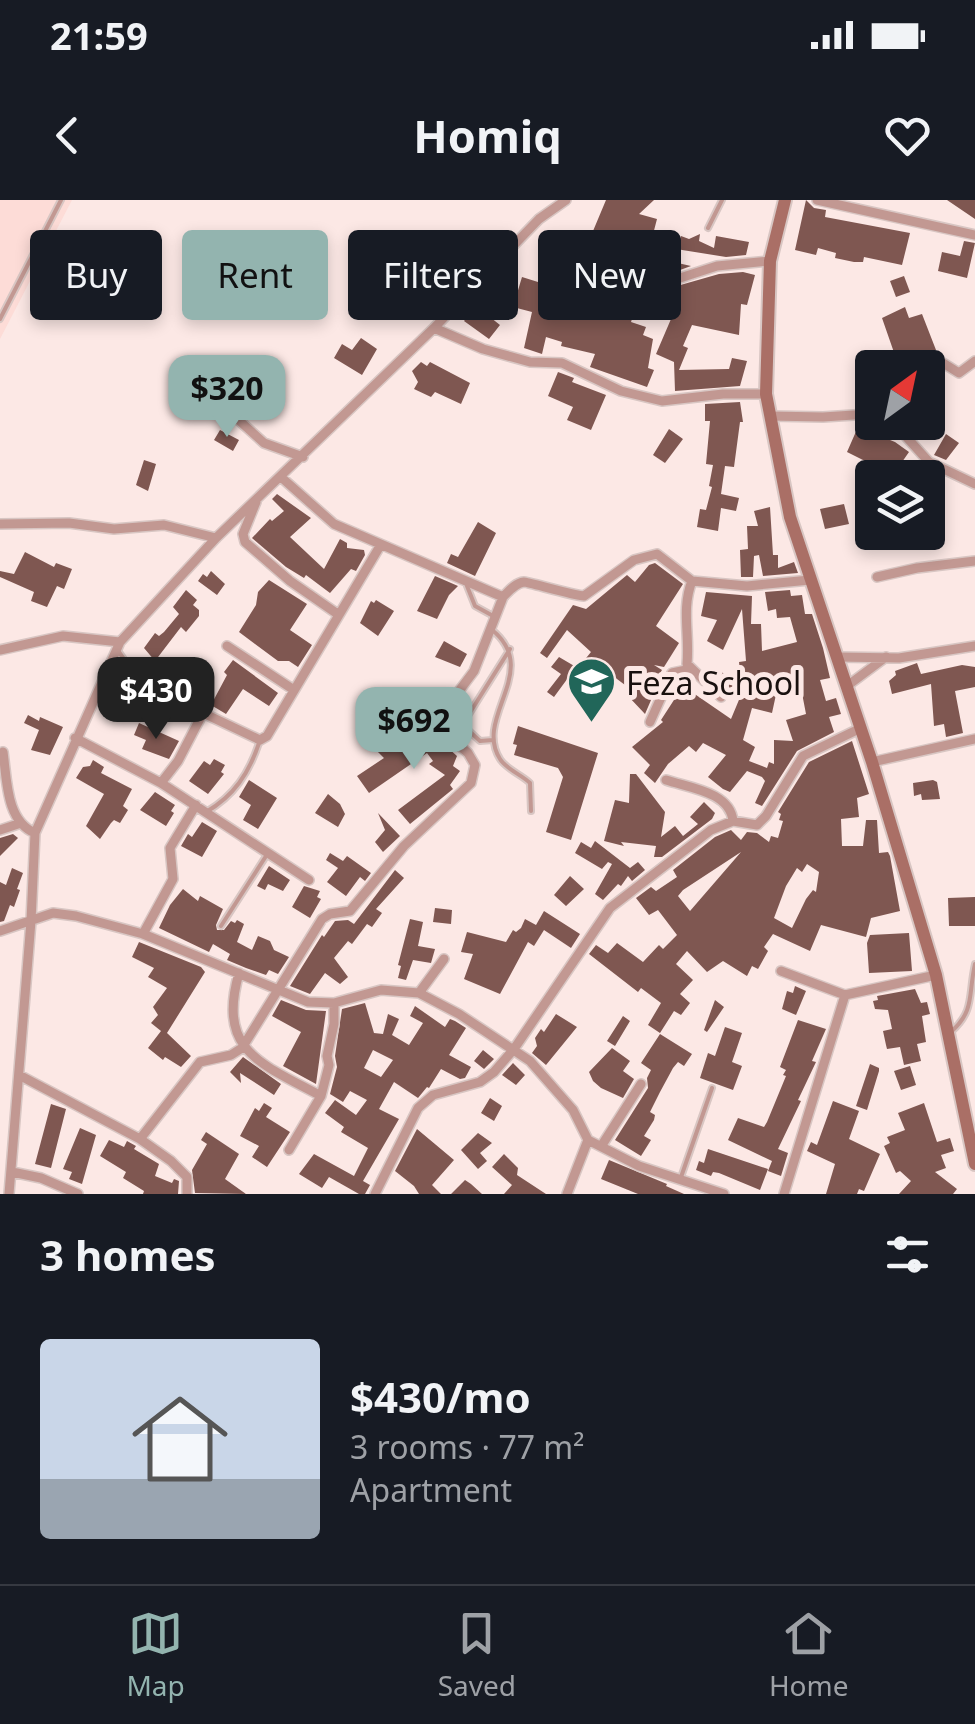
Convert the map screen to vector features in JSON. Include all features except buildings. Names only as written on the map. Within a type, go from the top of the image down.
[{"type":"main road","points":[[785,200],[770,261],[766,394],[770,416],[790,516],[848,686],[936,974],[975,1164]]},
{"type":"street","points":[[9,1194],[35,834],[118,645],[216,538],[434,328],[538,219],[566,200]]},
{"type":"street","points":[[818,200],[975,235]]},
{"type":"street","points":[[681,278],[717,266],[770,261]]},
{"type":"street","points":[[434,328],[482,349],[530,362],[562,363],[621,392],[662,401],[766,394]]},
{"type":"street","points":[[945,364],[959,373],[975,361]]},
{"type":"street","points":[[188,397],[214,404],[233,415],[264,444],[302,457]]},
{"type":"street","points":[[770,416],[855,415]]},
{"type":"street","points":[[909,440],[928,462],[975,484]]},
{"type":"street","points":[[282,478],[334,524],[502,597]]},
{"type":"street","points":[[257,498],[244,534],[245,542],[290,581],[340,615]]},
{"type":"street","points":[[0,524],[69,523],[114,529],[164,525],[216,538]]},
{"type":"street","points":[[161,783],[204,713],[260,740],[267,736],[380,546]]},
{"type":"street","points":[[140,1139],[200,1062],[231,1055],[242,1048],[322,920],[330,914],[350,911],[404,846],[471,783],[475,765],[468,753],[437,726],[474,671],[502,597],[518,583],[530,582],[584,596],[598,590],[634,560],[657,554],[692,581],[747,586],[810,580]]},
{"type":"street","points":[[877,577],[975,561]]},
{"type":"street","points":[[692,581],[685,604],[687,664],[721,696]]},
{"type":"street","points":[[0,650],[63,636],[118,645]]},
{"type":"street","points":[[228,646],[294,690]]},
{"type":"street","points":[[838,657],[886,658],[975,646]]},
{"type":"street","points":[[848,686],[886,658]]},
{"type":"street","points":[[650,722],[672,674],[691,669]]},
{"type":"street","points":[[376,1194],[418,1108],[433,1095],[480,1082],[494,1072],[514,1049],[610,908],[711,830],[733,821],[757,826],[802,756],[861,728]]},
{"type":"street","points":[[74,738],[161,783],[309,880]]},
{"type":"street","points":[[872,762],[975,739]]},
{"type":"street","points":[[3,752],[18,824],[35,834]]},
{"type":"street","points":[[666,780],[723,800],[732,809],[733,821]]},
{"type":"street","points":[[143,934],[173,879],[170,848],[196,806]]},
{"type":"street","points":[[0,830],[18,824]]},
{"type":"street","points":[[0,931],[53,913],[76,916],[143,934],[308,1002],[334,1004],[382,990],[419,993],[514,1049],[539,1070],[574,1110],[588,1140],[639,1166],[724,1194]]},
{"type":"street","points":[[419,993],[444,959]]},
{"type":"street","points":[[781,971],[845,995],[936,974]]},
{"type":"street","points":[[238,974],[230,1001],[232,1026],[242,1048],[322,1096]]},
{"type":"street","points":[[784,1194],[845,995]]},
{"type":"street","points":[[289,1150],[322,1096],[334,1004]]},
{"type":"street","points":[[19,1075],[140,1139],[172,1161],[187,1176],[186,1194]]},
{"type":"street","points":[[602,1146],[641,1084]]},
{"type":"street","points":[[567,1194],[588,1140]]},
{"type":"street","points":[[12,1172],[41,1178],[78,1194]]},
{"type":"lane","points":[[0,318],[61,200]]},
{"type":"lane","points":[[708,228],[722,200]]},
{"type":"lane","points":[[466,581],[475,606],[494,618]]},
{"type":"lane","points":[[492,629],[510,649],[512,667],[492,740],[500,760],[530,784],[531,811]]},
{"type":"lane","points":[[118,645],[130,668],[125,701],[140,718]]},
{"type":"lane","points":[[492,740],[480,741],[464,722],[510,649]]},
{"type":"lane","points":[[206,812],[227,800],[254,758],[260,740]]},
{"type":"lane","points":[[221,926],[268,852]]},
{"type":"lane","points":[[948,1033],[969,1018],[975,1003],[975,964]]},
{"type":"lane","points":[[680,1180],[712,1088]]},
{"type":"shaded area","points":[[0,200],[72,200],[56,230],[30,230],[30,281],[0,339]]},
{"type":"place","name":"Feza School","points":[[591,724]]}]
